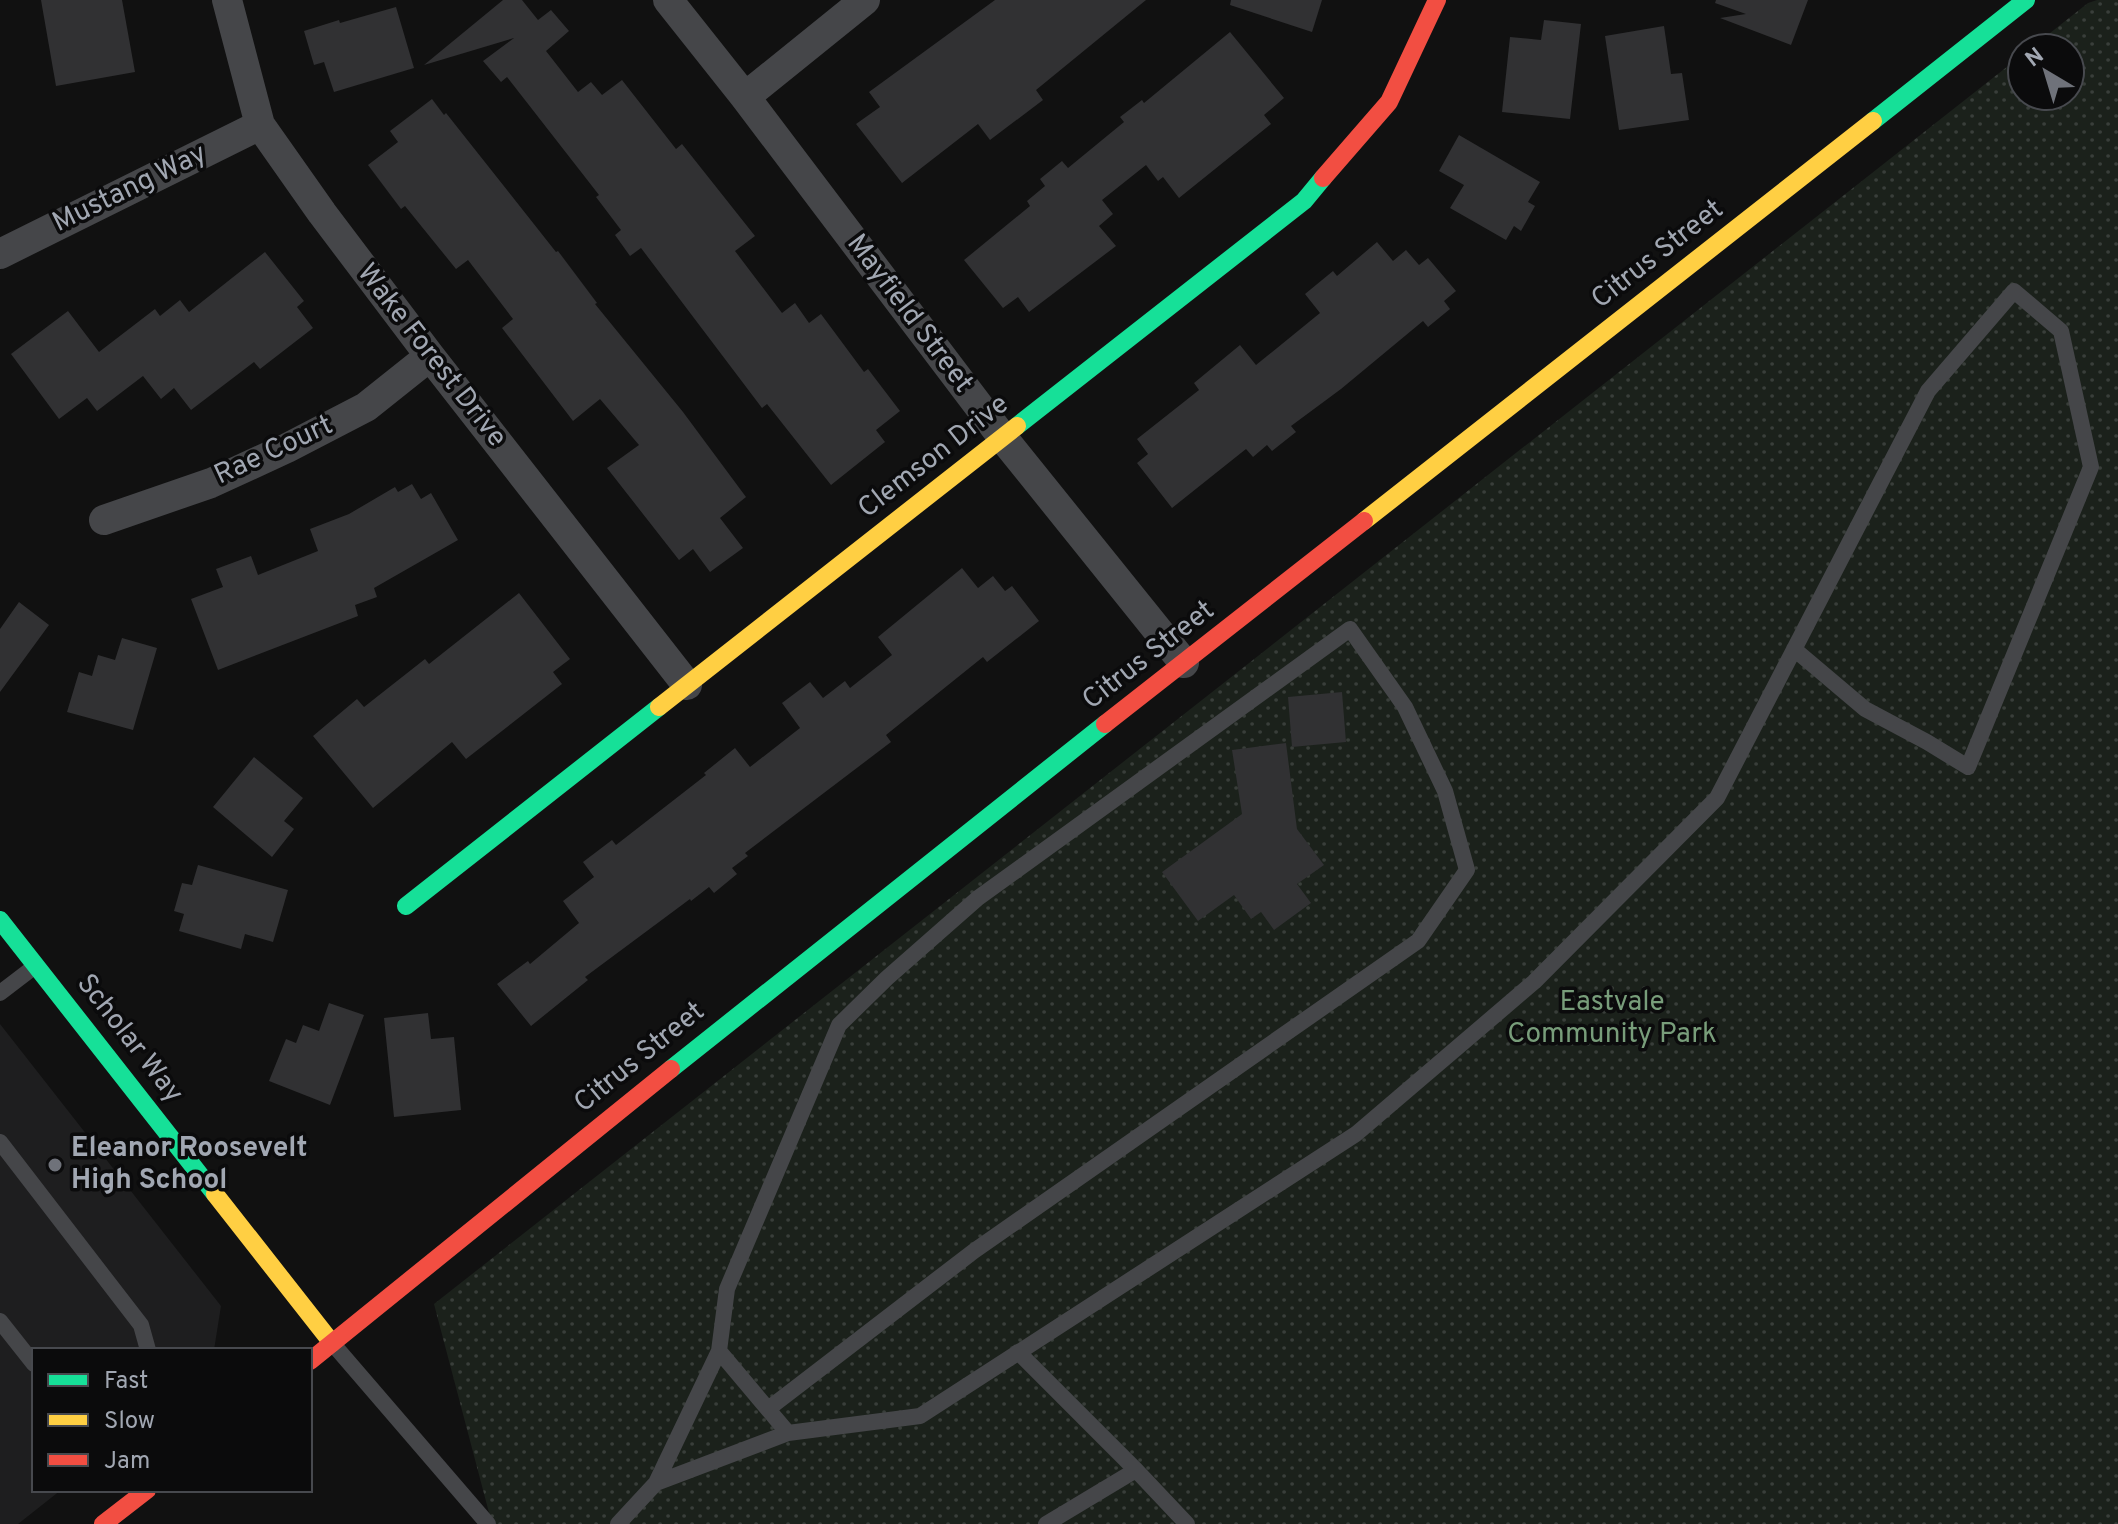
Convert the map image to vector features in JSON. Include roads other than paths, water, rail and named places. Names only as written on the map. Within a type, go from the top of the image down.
[{"type":"street","name":"Wake Forest Drive","points":[[227,0],[260,125],[430,356],[687,685]]},
{"type":"street","name":"Mayfield Street","points":[[668,0],[1003,438],[1184,663]]},
{"type":"street","points":[[745,97],[865,0]]},
{"type":"street","name":"Clemson Drive","points":[[406,906],[1304,201],[1389,102],[1437,0]]},
{"type":"street","name":"Citrus Street","points":[[312,1359],[840,933],[2026,0]]},
{"type":"street","name":"Mustang Way","points":[[0,254],[260,125]]},
{"type":"street","name":"Rae Court","points":[[104,520],[211,483],[287,448],[366,407],[430,356]]},
{"type":"street","name":"Scholar Way","points":[[0,920],[332,1343]]},
{"type":"street","points":[[103,1524],[144,1492]]},
{"type":"lane","points":[[656,1483],[788,1433],[920,1416],[1356,1134],[1534,982],[1717,798],[1794,649],[1928,391],[2014,291],[2061,331],[2091,467],[1968,767],[1865,709],[1794,649]]},
{"type":"lane","points":[[618,1524],[656,1483],[719,1351],[727,1289],[839,1025],[978,898],[1350,629],[1405,707],[1445,791],[1467,870],[1418,941],[974,1251],[768,1409]]},
{"type":"lane","points":[[0,993],[36,966]]},
{"type":"lane","points":[[0,1142],[141,1325],[147,1348]]},
{"type":"lane","points":[[0,1321],[32,1361]]},
{"type":"lane","points":[[332,1343],[488,1524]]},
{"type":"lane","points":[[719,1351],[788,1433]]},
{"type":"lane","points":[[1018,1352],[1187,1524]]},
{"type":"lane","points":[[1046,1524],[1136,1470]]},
{"type":"place","name":"Eleanor Roosevelt High School","points":[[55,1165]]},
{"type":"park label","name":"Eastvale Community Park","points":[[1612,1019]]}]
